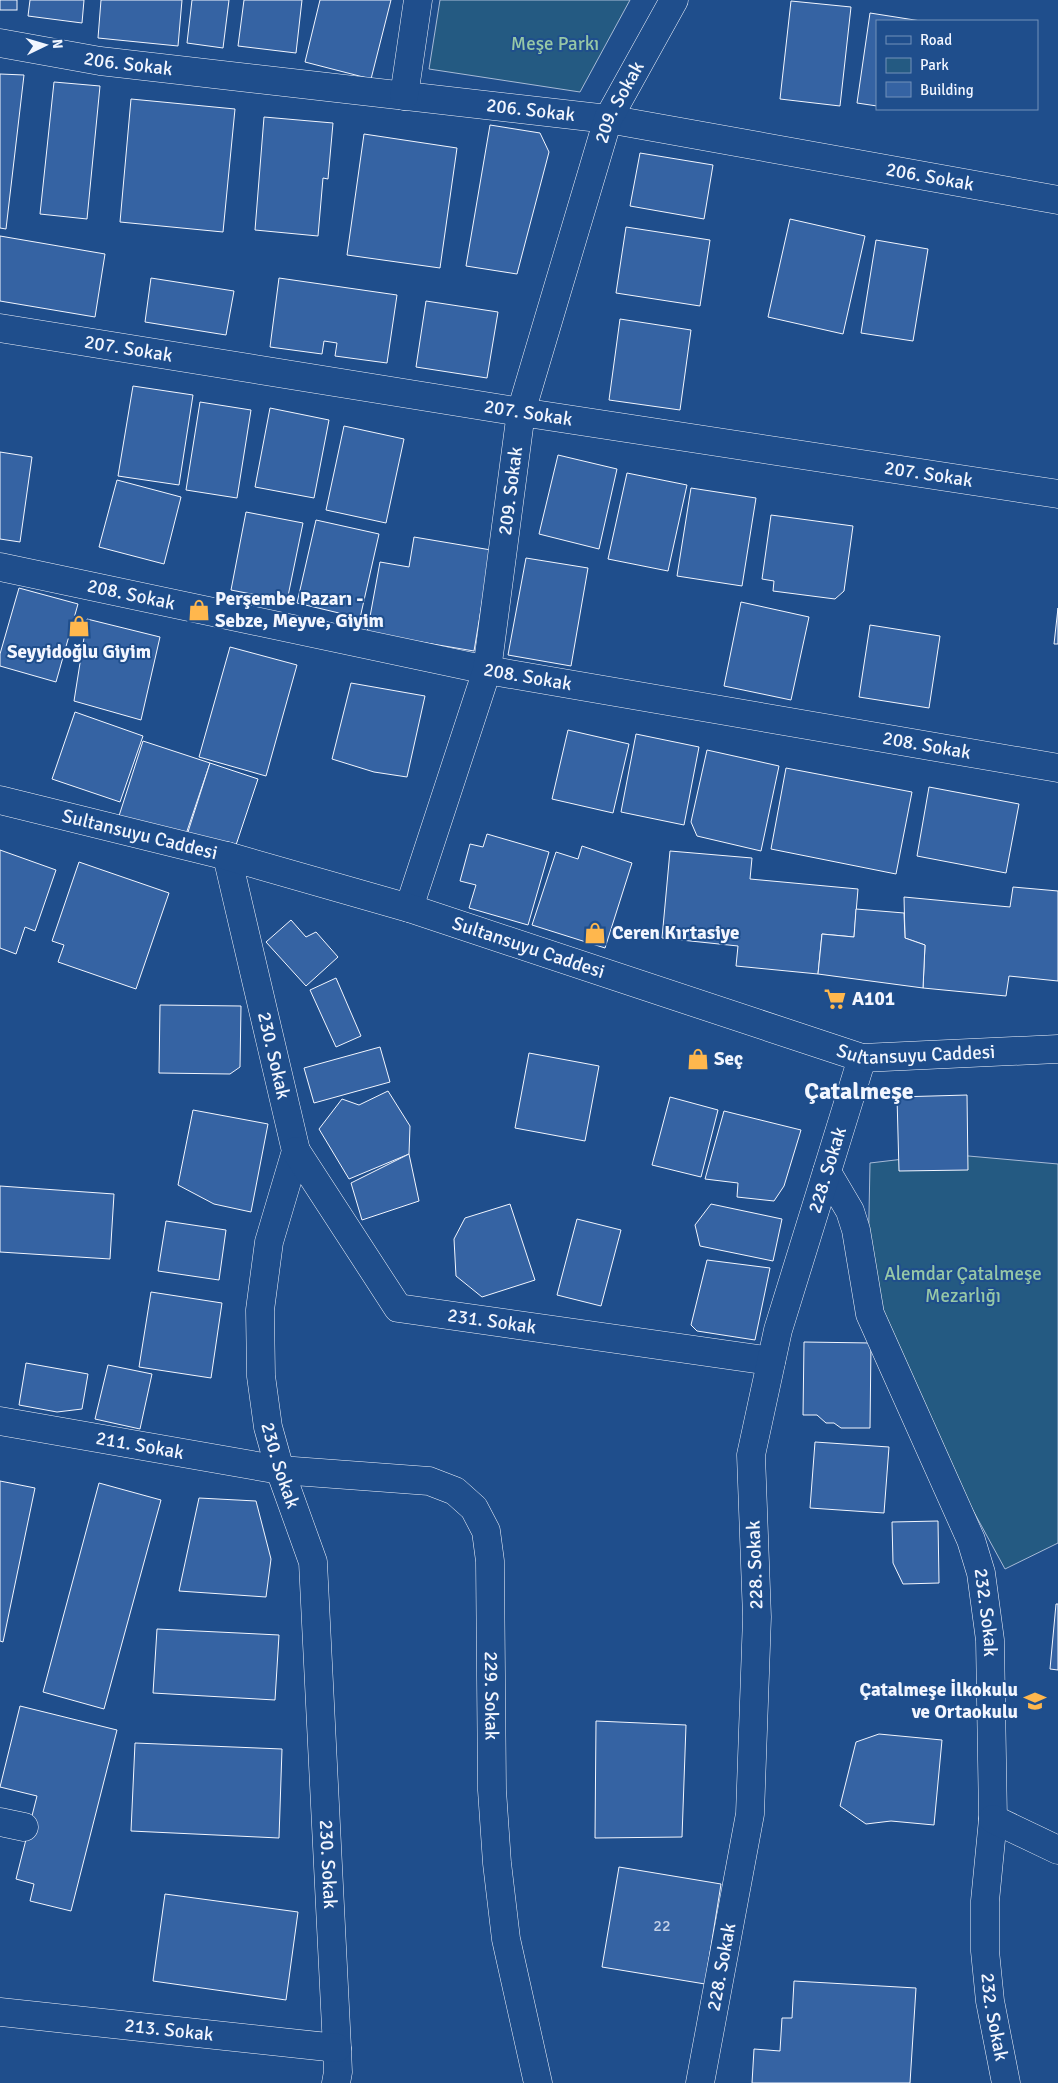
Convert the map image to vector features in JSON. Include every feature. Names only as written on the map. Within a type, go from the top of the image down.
[{"type":"street","points":[[404,96],[418,0]]},
{"type":"street","name":"209. Sokak","points":[[409,908],[487,670],[521,412],[608,119],[674,0]]},
{"type":"street","name":"206. Sokak","points":[[0,43],[100,61],[608,119],[1058,200]]},
{"type":"street","name":"207. Sokak","points":[[0,328],[521,412],[1058,494]]},
{"type":"street","name":"208. Sokak","points":[[0,567],[487,670],[1058,768]]},
{"type":"street","name":"Sultansuyu Caddesi","points":[[0,800],[227,856],[409,908],[862,1058],[1058,1049]]},
{"type":"street","name":"230. Sokak","points":[[227,856],[296,1151],[269,1242],[260,1310],[261,1376],[268,1426],[280,1470],[313,1562],[337,2048],[338,2072],[336,2083]]},
{"type":"street","name":"228. Sokak","points":[[700,2083],[750,1814],[756,1617],[751,1455],[778,1330],[862,1058]]},
{"type":"street","name":"231. Sokak","points":[[296,1151],[398,1308],[771,1361]]},
{"type":"street","name":"232. Sokak","points":[[827,1172],[850,1211],[856,1230],[870,1314],[971,1540],[980,1573],[990,1640],[993,1819],[986,1901],[985,1950],[990,2001],[1006,2083]]},
{"type":"street","name":"211. Sokak","points":[[0,1421],[280,1470]]},
{"type":"street","name":"229. Sokak","points":[[280,1470],[429,1481],[455,1491],[474,1508],[486,1531],[490,1561],[492,1790],[497,1863],[506,1939],[538,2083]]},
{"type":"street","points":[[993,1819],[1058,1850]]},
{"type":"street","name":"213. Sokak","points":[[0,2012],[337,2048]]},
{"type":"green space","name":"Meşe Parkı","points":[[440,0],[630,0],[580,92],[429,69]]},
{"type":"green space","name":"Alemdar Çatalmeşe Mezarlığı","points":[[946,1154],[1058,1164],[1058,1543],[1005,1569],[867,1316],[870,1163]]},
{"type":"building","points":[[0,0],[17,0],[17,10],[0,10]]},
{"type":"building","points":[[30,0],[84,0],[82,23],[28,16]]},
{"type":"building","points":[[101,0],[182,0],[178,46],[98,38]]},
{"type":"building","points":[[192,0],[229,0],[223,48],[187,43]]},
{"type":"building","points":[[244,0],[302,0],[296,53],[238,46]]},
{"type":"building","points":[[320,0],[391,0],[371,79],[305,62]]},
{"type":"building","points":[[791,1],[851,7],[840,106],[780,99]]},
{"type":"building","points":[[870,13],[915,20],[876,20],[876,106],[857,103]]},
{"type":"building","points":[[0,74],[24,75],[6,229],[0,228]]},
{"type":"building","points":[[54,82],[100,86],[87,219],[40,214]]},
{"type":"building","points":[[131,99],[235,109],[223,232],[120,222]]},
{"type":"building","points":[[264,117],[333,123],[328,179],[323,178],[318,236],[255,230]]},
{"type":"building","points":[[490,125],[540,133],[549,152],[517,274],[466,266]]},
{"type":"building","points":[[364,134],[457,148],[440,268],[347,255]]},
{"type":"building","points":[[640,153],[713,165],[704,219],[630,206]]},
{"type":"building","points":[[790,219],[865,236],[843,334],[768,317]]},
{"type":"building","points":[[626,227],[710,240],[700,306],[616,293]]},
{"type":"building","points":[[0,236],[105,254],[95,317],[0,301]]},
{"type":"building","points":[[876,240],[928,249],[913,341],[861,333]]},
{"type":"building","points":[[151,278],[234,291],[226,335],[145,322]]},
{"type":"building","points":[[279,278],[397,295],[387,363],[335,356],[337,343],[324,341],[322,354],[270,347]]},
{"type":"building","points":[[426,301],[498,312],[487,378],[416,367]]},
{"type":"building","points":[[620,319],[691,330],[680,410],[609,400]]},
{"type":"building","points":[[133,386],[193,395],[179,485],[118,476]]},
{"type":"building","points":[[200,402],[251,410],[237,498],[186,490]]},
{"type":"building","points":[[270,408],[329,420],[314,498],[255,487]]},
{"type":"building","points":[[344,426],[404,439],[386,523],[326,510]]},
{"type":"building","points":[[0,452],[32,457],[20,542],[0,539]]},
{"type":"building","points":[[558,455],[617,469],[599,549],[539,534]]},
{"type":"building","points":[[627,473],[687,485],[668,571],[608,559]]},
{"type":"building","points":[[117,480],[181,497],[164,564],[99,547]]},
{"type":"building","points":[[691,488],[756,498],[742,586],[677,576]]},
{"type":"building","points":[[246,512],[303,523],[287,601],[231,590]]},
{"type":"building","points":[[771,515],[853,526],[844,591],[835,599],[773,591],[774,581],[762,579]]},
{"type":"building","points":[[316,520],[379,534],[360,618],[297,603]]},
{"type":"building","points":[[414,537],[491,550],[474,651],[367,633],[380,562],[409,567]]},
{"type":"building","points":[[526,558],[588,568],[571,666],[508,655]]},
{"type":"building","points":[[19,588],[78,604],[56,682],[0,666],[0,654]]},
{"type":"building","points":[[741,602],[809,617],[791,700],[724,686]]},
{"type":"building","points":[[1058,608],[1058,644],[1054,644]]},
{"type":"building","points":[[87,619],[160,637],[141,720],[74,701]]},
{"type":"building","points":[[870,625],[940,636],[929,708],[859,697]]},
{"type":"building","points":[[230,647],[297,665],[266,776],[199,757]]},
{"type":"building","points":[[351,683],[425,696],[407,777],[374,772],[332,759]]},
{"type":"building","points":[[75,712],[143,736],[120,802],[52,779]]},
{"type":"building","points":[[568,730],[629,744],[613,813],[552,799]]},
{"type":"building","points":[[636,734],[699,747],[684,825],[621,812]]},
{"type":"building","points":[[143,741],[210,763],[184,840],[118,819]]},
{"type":"building","points":[[707,750],[779,766],[761,851],[697,836],[691,822]]},
{"type":"building","points":[[210,763],[258,779],[234,851],[187,835]]},
{"type":"building","points":[[786,768],[912,792],[896,874],[771,849]]},
{"type":"building","points":[[929,787],[1019,804],[1006,873],[917,856]]},
{"type":"building","points":[[487,834],[549,852],[528,925],[469,908],[476,885],[460,881],[470,844],[483,847]]},
{"type":"building","points":[[582,846],[632,863],[605,948],[532,925],[556,852],[578,859]]},
{"type":"building","points":[[0,850],[56,870],[35,931],[25,927],[16,954],[0,948]]},
{"type":"building","points":[[670,851],[752,858],[750,879],[858,889],[854,937],[822,934],[818,974],[736,966],[738,946],[662,938]]},
{"type":"building","points":[[79,862],[169,893],[136,989],[58,962],[64,945],[52,941]]},
{"type":"building","points":[[1013,887],[1058,891],[1058,981],[1009,976],[1006,996],[923,988],[925,945],[905,938],[904,897],[1010,907]]},
{"type":"building","points":[[856,909],[904,913],[905,938],[925,945],[923,988],[818,974],[822,934],[854,937]]},
{"type":"building","points":[[291,920],[306,937],[316,932],[338,957],[306,986],[266,942]]},
{"type":"building","points":[[336,978],[361,1036],[336,1047],[310,990]]},
{"type":"building","points":[[160,1005],[241,1006],[240,1067],[230,1074],[159,1073]]},
{"type":"building","points":[[380,1047],[390,1082],[314,1103],[304,1068]]},
{"type":"building","points":[[529,1053],[599,1066],[585,1141],[515,1128]]},
{"type":"building","points":[[388,1091],[410,1126],[409,1154],[349,1179],[319,1129],[342,1099],[359,1105]]},
{"type":"building","points":[[967,1095],[968,1170],[899,1171],[897,1097]]},
{"type":"building","points":[[670,1097],[718,1110],[701,1177],[652,1165]]},
{"type":"building","points":[[193,1110],[268,1124],[251,1212],[214,1204],[178,1185]]},
{"type":"building","points":[[724,1111],[801,1130],[784,1186],[774,1201],[737,1197],[738,1183],[705,1179]]},
{"type":"building","points":[[409,1154],[419,1201],[362,1220],[351,1183]]},
{"type":"building","points":[[0,1186],[114,1194],[110,1259],[0,1252]]},
{"type":"building","points":[[510,1204],[535,1280],[482,1297],[456,1276],[454,1239],[465,1218]]},
{"type":"building","points":[[711,1204],[782,1219],[773,1261],[700,1246],[695,1225]]},
{"type":"building","points":[[577,1219],[621,1230],[601,1306],[557,1295]]},
{"type":"building","points":[[166,1221],[226,1230],[219,1280],[158,1271]]},
{"type":"building","points":[[707,1260],[770,1268],[755,1340],[697,1331],[691,1325]]},
{"type":"building","points":[[151,1292],[222,1303],[211,1378],[139,1367]]},
{"type":"building","points":[[804,1342],[871,1343],[870,1428],[841,1428],[834,1423],[826,1423],[817,1415],[803,1415]]},
{"type":"building","points":[[26,1363],[88,1374],[82,1409],[57,1412],[19,1405]]},
{"type":"building","points":[[108,1365],[152,1374],[140,1429],[95,1419]]},
{"type":"building","points":[[815,1442],[889,1447],[884,1513],[810,1508]]},
{"type":"building","points":[[0,1481],[35,1488],[3,1642],[0,1641]]},
{"type":"building","points":[[99,1483],[161,1500],[104,1709],[43,1692]]},
{"type":"building","points":[[199,1498],[256,1501],[271,1559],[266,1597],[179,1591]]},
{"type":"building","points":[[938,1521],[939,1583],[903,1584],[893,1563],[892,1522]]},
{"type":"building","points":[[1056,1604],[1058,1604],[1058,1670],[1050,1669]]},
{"type":"building","points":[[157,1629],[279,1635],[275,1700],[153,1693]]},
{"type":"building","points":[[20,1706],[117,1730],[71,1911],[30,1901],[34,1884],[16,1879],[37,1796],[0,1787]]},
{"type":"building","points":[[596,1721],[686,1725],[682,1837],[595,1838]]},
{"type":"building","points":[[879,1734],[942,1740],[934,1825],[891,1821],[866,1824],[840,1806],[856,1742]]},
{"type":"building","points":[[135,1743],[282,1749],[279,1838],[131,1831]]},
{"type":"building","points":[[619,1867],[721,1884],[705,1984],[602,1967]]},
{"type":"building","points":[[165,1894],[298,1912],[286,2000],[153,1981]]},
{"type":"building","points":[[794,1981],[916,1988],[910,2083],[752,2083],[754,2049],[780,2051],[782,2018],[792,2018]]},
{"type":"place","name":"Perşembe Pazarı - Sebze, Meyve, Giyim","points":[[199,610]]},
{"type":"place","name":"Seyyidoğlu Giyim","points":[[79,626]]},
{"type":"place","name":"Ceren Kırtasiye","points":[[595,933]]},
{"type":"place","name":"A101","points":[[835,999]]},
{"type":"place","name":"Seç","points":[[698,1059]]},
{"type":"place","name":"Çatalmeşe İlkokulu ve Ortaokulu","points":[[1035,1701]]},
{"type":"district","name":"Çatalmeşe","points":[[859,1091]]}]
